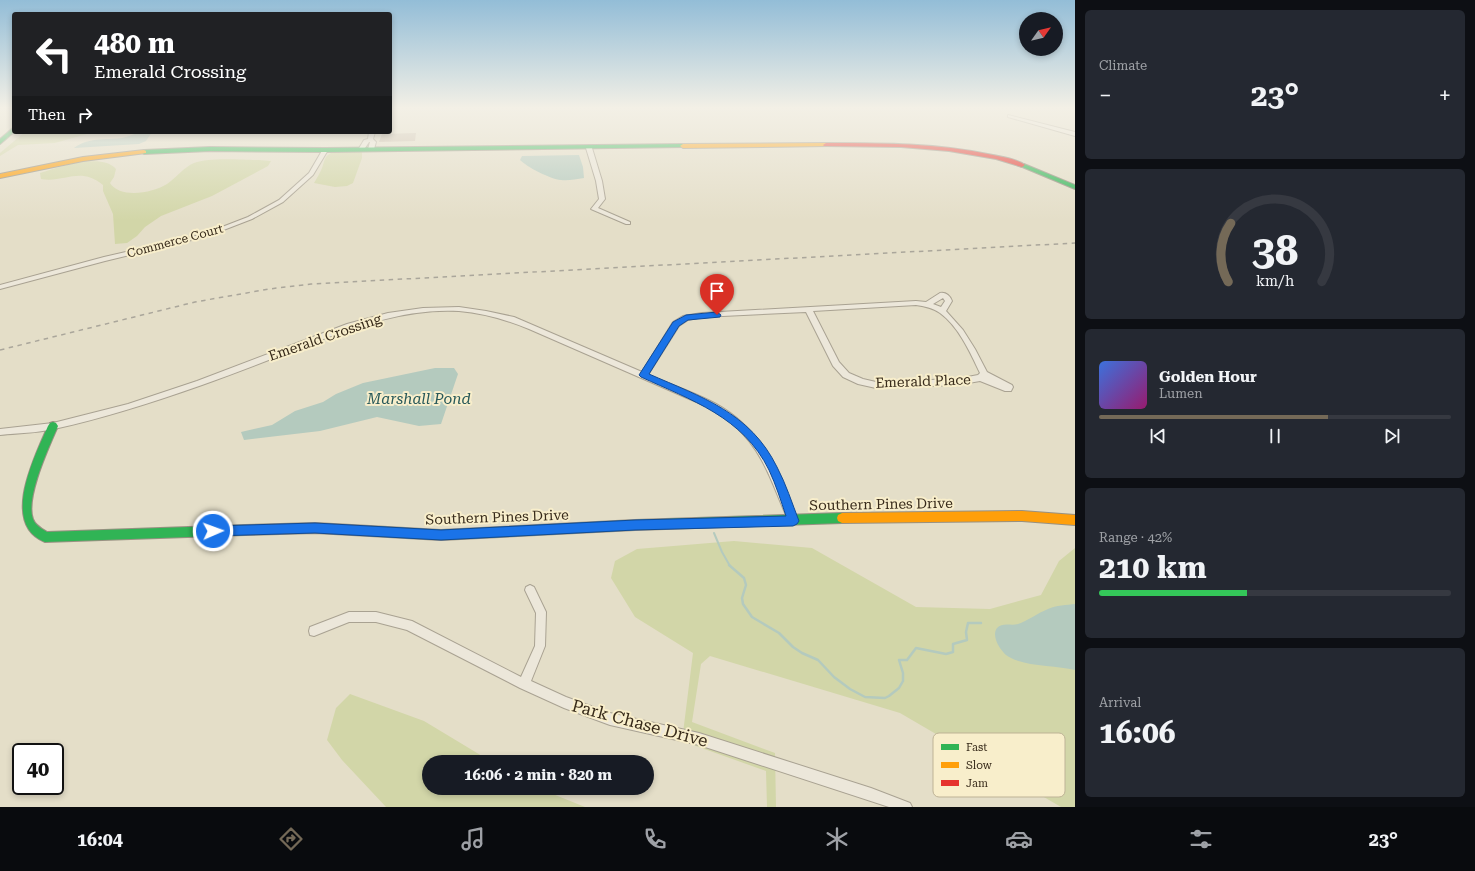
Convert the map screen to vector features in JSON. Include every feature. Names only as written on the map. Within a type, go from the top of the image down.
[{"type":"street","points":[[361,150],[364,145]]},
{"type":"street","points":[[371,150],[372,145]]},
{"type":"street","points":[[0,176],[96,157],[150,151],[232,148],[371,150],[720,145],[924,145],[955,148],[1002,159],[1041,172],[1075,188]]},
{"type":"street","points":[[589,148],[599,181],[602,199],[594,209],[628,223]]},
{"type":"street","name":"Commerce Court","points":[[0,287],[100,260],[206,235],[250,218],[281,201],[311,174],[325,150]]},
{"type":"street","points":[[928,304],[942,295],[949,301],[942,311]]},
{"type":"street","name":"Emerald Place","points":[[644,375],[676,324],[686,318],[702,315],[808,309],[916,303],[928,304],[942,311],[951,320],[979,363],[982,376],[957,382],[876,385],[861,382],[846,375],[836,364],[808,309]]},
{"type":"street","name":"Emerald Crossing","points":[[0,432],[53,426],[128,407],[350,326],[388,315],[423,310],[459,309],[486,312],[511,319],[644,375],[713,406],[738,423],[755,442],[773,468],[793,521]]},
{"type":"street","name":"Southern Pines Drive","points":[[53,426],[27,498],[26,515],[32,529],[45,537],[315,528],[441,535],[635,525],[793,521],[863,517],[1022,516],[1075,520]]},
{"type":"street","points":[[524,684],[540,646],[540,612],[530,590]]},
{"type":"street","name":"Park Chase Drive","points":[[314,631],[349,617],[376,617],[408,625],[524,684],[564,702],[610,719],[699,739],[871,794],[906,807]]},
{"type":"green space","points":[[10,145],[24,145],[18,145],[0,156],[0,153]]},
{"type":"green space","points":[[334,152],[362,152],[362,158],[353,183],[347,186],[335,187],[314,183],[325,158]]},
{"type":"green space","points":[[217,159],[271,161],[268,166],[212,196],[161,216],[145,227],[137,236],[127,243],[115,244],[113,214],[103,191],[103,185],[95,179],[80,176],[50,180],[41,179],[40,173],[80,162],[101,162],[109,164],[116,169],[114,177],[110,183],[115,188],[129,193],[137,193],[154,190],[167,184],[190,165],[200,161]]},
{"type":"green space","points":[[734,541],[812,548],[916,607],[990,609],[1041,595],[1059,561],[1075,548],[1075,807],[1061,807],[1044,797],[1065,797],[1065,733],[934,733],[900,713],[710,656],[701,664],[692,722],[775,753],[776,807],[767,807],[766,771],[682,741],[693,653],[635,617],[611,578],[615,561],[637,549]]},
{"type":"green space","points":[[350,694],[424,721],[480,755],[422,755],[422,795],[555,795],[585,807],[386,807],[342,760],[327,740],[336,708]]},
{"type":"water","points":[[79,145],[128,145],[74,148]]},
{"type":"water","points":[[579,155],[583,167],[584,178],[569,180],[556,179],[545,175],[520,160],[522,156]]},
{"type":"water","name":"Marshall Pond","points":[[435,368],[454,368],[458,374],[441,424],[419,426],[377,417],[320,431],[244,440],[241,432],[272,425],[295,411],[323,402],[336,394],[363,383]]},
{"type":"water","points":[[1075,604],[1075,670],[1021,662],[1006,655],[1001,650],[995,635],[995,631],[999,626],[1018,624],[1051,608]]},
{"type":"waterway","points":[[714,533],[730,566]]},
{"type":"waterway","points":[[730,566],[744,578],[746,585],[742,598],[743,604],[752,617],[779,633],[793,647],[802,653],[818,660],[834,677],[850,689],[865,697],[885,698],[899,688],[903,681],[903,673],[899,660],[907,660],[916,648],[946,654],[953,652],[953,644],[967,640],[966,632],[968,623],[981,623]]},
{"type":"railway","points":[[0,350],[195,302],[269,289],[311,284],[1075,243]]},
{"type":"traffic: fast","points":[[144,152],[210,149],[325,150],[683,146]]},
{"type":"traffic: fast","points":[[1022,165],[1075,187]]},
{"type":"traffic: fast","points":[[53,426],[34,473],[27,500],[26,511],[31,525],[45,537],[245,530]]},
{"type":"traffic: fast","points":[[370,531],[441,535],[635,525],[842,518]]},
{"type":"traffic: slow","points":[[683,146],[826,145]]},
{"type":"traffic: slow","points":[[0,176],[83,159],[144,152]]},
{"type":"traffic: slow","points":[[842,518],[1022,516],[1075,520]]},
{"type":"traffic: slow","points":[[245,530],[315,528],[370,531]]},
{"type":"traffic: jam","points":[[826,145],[925,146],[973,152],[1022,165]]},
{"type":"route","points":[[213,531],[315,528],[441,535],[635,525],[793,521],[773,468],[755,442],[738,423],[713,406],[644,375],[676,324],[686,318],[702,315],[717,315]]}]
